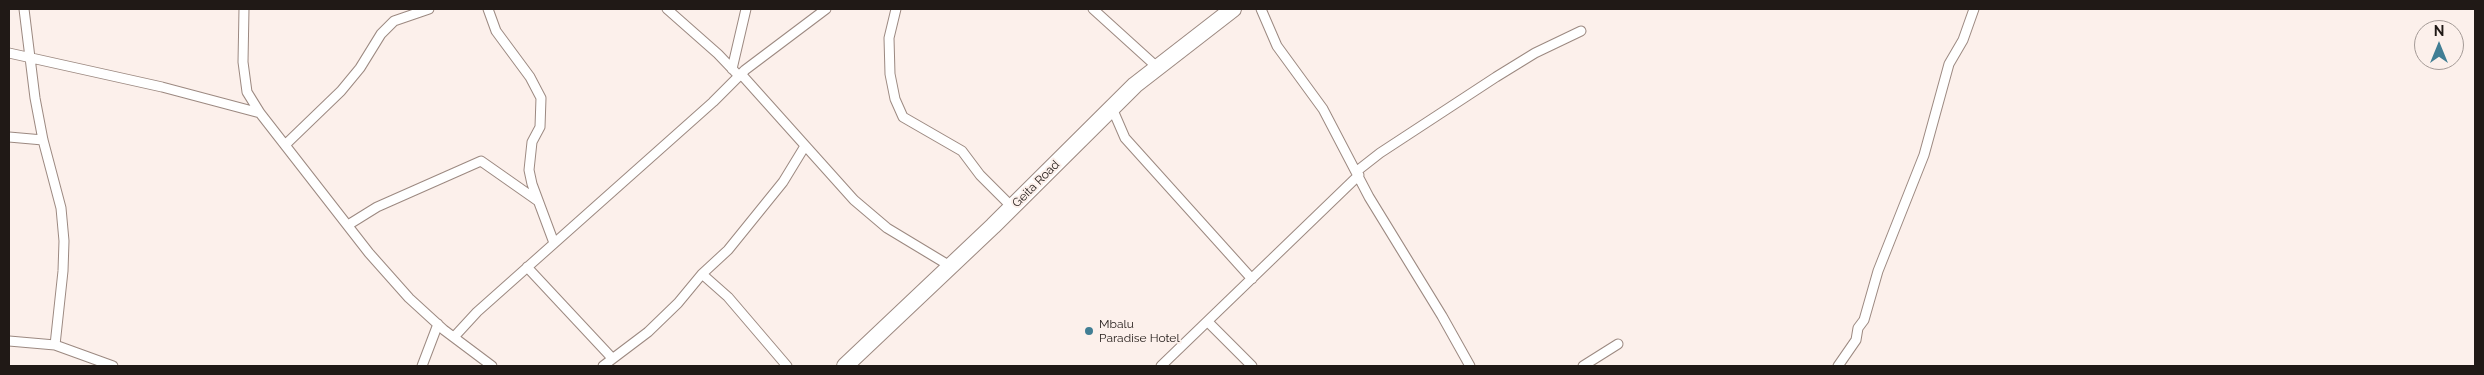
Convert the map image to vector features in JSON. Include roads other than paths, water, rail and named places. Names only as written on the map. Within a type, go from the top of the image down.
[{"type":"highway","name":"Geita Road","points":[[845,366],[1012,207],[1135,85],[1233,9]]},
{"type":"street","points":[[24,9],[43,140],[61,208],[64,241],[59,318],[55,345]]},
{"type":"street","points":[[244,9],[244,72],[247,92],[260,113],[369,253],[409,298],[438,324],[492,366]]},
{"type":"street","points":[[285,146],[341,91],[360,68],[381,34],[394,22],[429,9]]},
{"type":"street","points":[[488,9],[496,32],[530,77],[541,98],[540,127],[532,142],[529,170],[538,201],[554,243]]},
{"type":"street","points":[[667,9],[740,75],[854,200],[887,228],[950,266]]},
{"type":"street","points":[[732,69],[746,9]]},
{"type":"street","points":[[454,337],[527,267],[740,75],[826,9]]},
{"type":"street","points":[[896,9],[889,38],[890,74],[895,99],[903,117],[962,151],[980,175],[1012,207]]},
{"type":"street","points":[[1093,9],[1157,68]]},
{"type":"street","points":[[1262,9],[1277,46],[1323,109],[1358,173],[1368,197],[1442,316],[1470,366]]},
{"type":"street","points":[[1838,366],[1856,340],[1858,328],[1864,320],[1878,271],[1924,155],[1948,64],[1963,40],[1974,9]]},
{"type":"street","points":[[1161,366],[1380,153],[1535,53],[1582,31]]},
{"type":"street","points":[[9,53],[162,87],[260,113]]},
{"type":"street","points":[[1112,108],[1125,138],[1252,279]]},
{"type":"street","points":[[9,137],[43,140]]},
{"type":"street","points":[[603,366],[648,332],[678,303],[702,274],[728,250],[783,182],[805,146]]},
{"type":"street","points":[[348,225],[377,207],[481,161],[538,201]]},
{"type":"street","points":[[527,267],[612,358]]},
{"type":"street","points":[[702,274],[728,297],[787,366]]},
{"type":"street","points":[[1208,322],[1252,366]]},
{"type":"street","points":[[422,366],[438,324]]},
{"type":"street","points":[[9,341],[55,345],[113,366]]},
{"type":"street","points":[[1584,366],[1618,344]]},
{"type":"place","name":"Mbalu Paradise Hotel","points":[[1089,331]]}]
